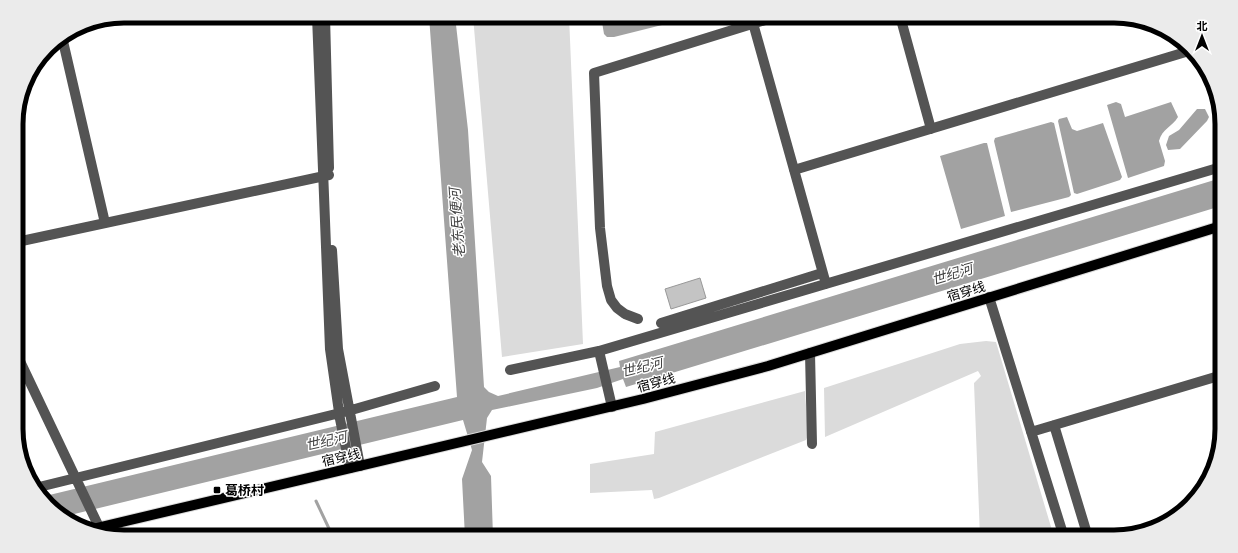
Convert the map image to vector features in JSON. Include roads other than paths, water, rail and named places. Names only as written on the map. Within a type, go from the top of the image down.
[{"type":"main road","name":"宿穿线","points":[[99,527],[612,406],[768,366],[1215,228]]},
{"type":"street","points":[[317,23],[338,349],[344,415],[355,467]]},
{"type":"street","points":[[325,23],[326,176]]},
{"type":"street","points":[[638,319],[625,314],[617,308],[611,300],[607,286],[600,228],[594,73],[743,23]]},
{"type":"street","points":[[753,23],[826,284]]},
{"type":"street","points":[[902,23],[931,128]]},
{"type":"street","points":[[63,44],[104,223]]},
{"type":"street","points":[[794,170],[1182,53]]},
{"type":"street","points":[[510,370],[600,356],[826,284],[1215,168]]},
{"type":"street","points":[[23,240],[326,176]]},
{"type":"street","points":[[661,323],[753,290],[822,273]]},
{"type":"street","points":[[990,297],[1062,530]]},
{"type":"street","points":[[810,353],[812,444]]},
{"type":"street","points":[[600,356],[612,406]]},
{"type":"street","points":[[23,368],[99,527]]},
{"type":"street","points":[[1031,432],[1215,377]]},
{"type":"street","points":[[42,487],[77,480],[344,415],[435,386]]},
{"type":"street","points":[[1054,425],[1086,530]]},
{"type":"water","points":[[430,23],[456,23],[468,130],[484,387],[489,392],[498,396],[620,367],[619,361],[1215,180],[1215,208],[626,387],[623,379],[597,388],[492,410],[487,418],[482,462],[491,476],[493,530],[465,530],[462,479],[472,450],[463,420],[72,515],[63,509],[49,495],[457,397]]},
{"type":"water","points":[[602,23],[670,23],[614,37],[607,37],[604,34]]},
{"type":"water","points":[[1116,102],[1121,104],[1125,117],[1171,102],[1178,117],[1160,137],[1159,141],[1165,161],[1164,166],[1128,178],[1107,105]]},
{"type":"water","points":[[1197,109],[1205,109],[1209,117],[1207,121],[1180,149],[1168,150],[1166,145],[1169,136],[1179,130]]},
{"type":"water","points":[[1067,117],[1072,129],[1077,131],[1103,123],[1122,177],[1120,180],[1077,194],[1074,193],[1058,121],[1059,119]]},
{"type":"water","points":[[1051,122],[1054,123],[1071,195],[1069,197],[1011,212],[994,141],[995,138]]},
{"type":"water","points":[[987,143],[1005,216],[961,229],[940,156]]},
{"type":"waterway","points":[[316,501],[330,530]]},
{"type":"place","name":"葛桥村","points":[[217,490]]},
{"type":"water label","name":"老东民便河","points":[[457,223]]},
{"type":"water label","name":"世纪河","points":[[952,274]]},
{"type":"water label","name":"世纪河","points":[[642,367]]},
{"type":"water label","name":"世纪河","points":[[326,441]]}]
